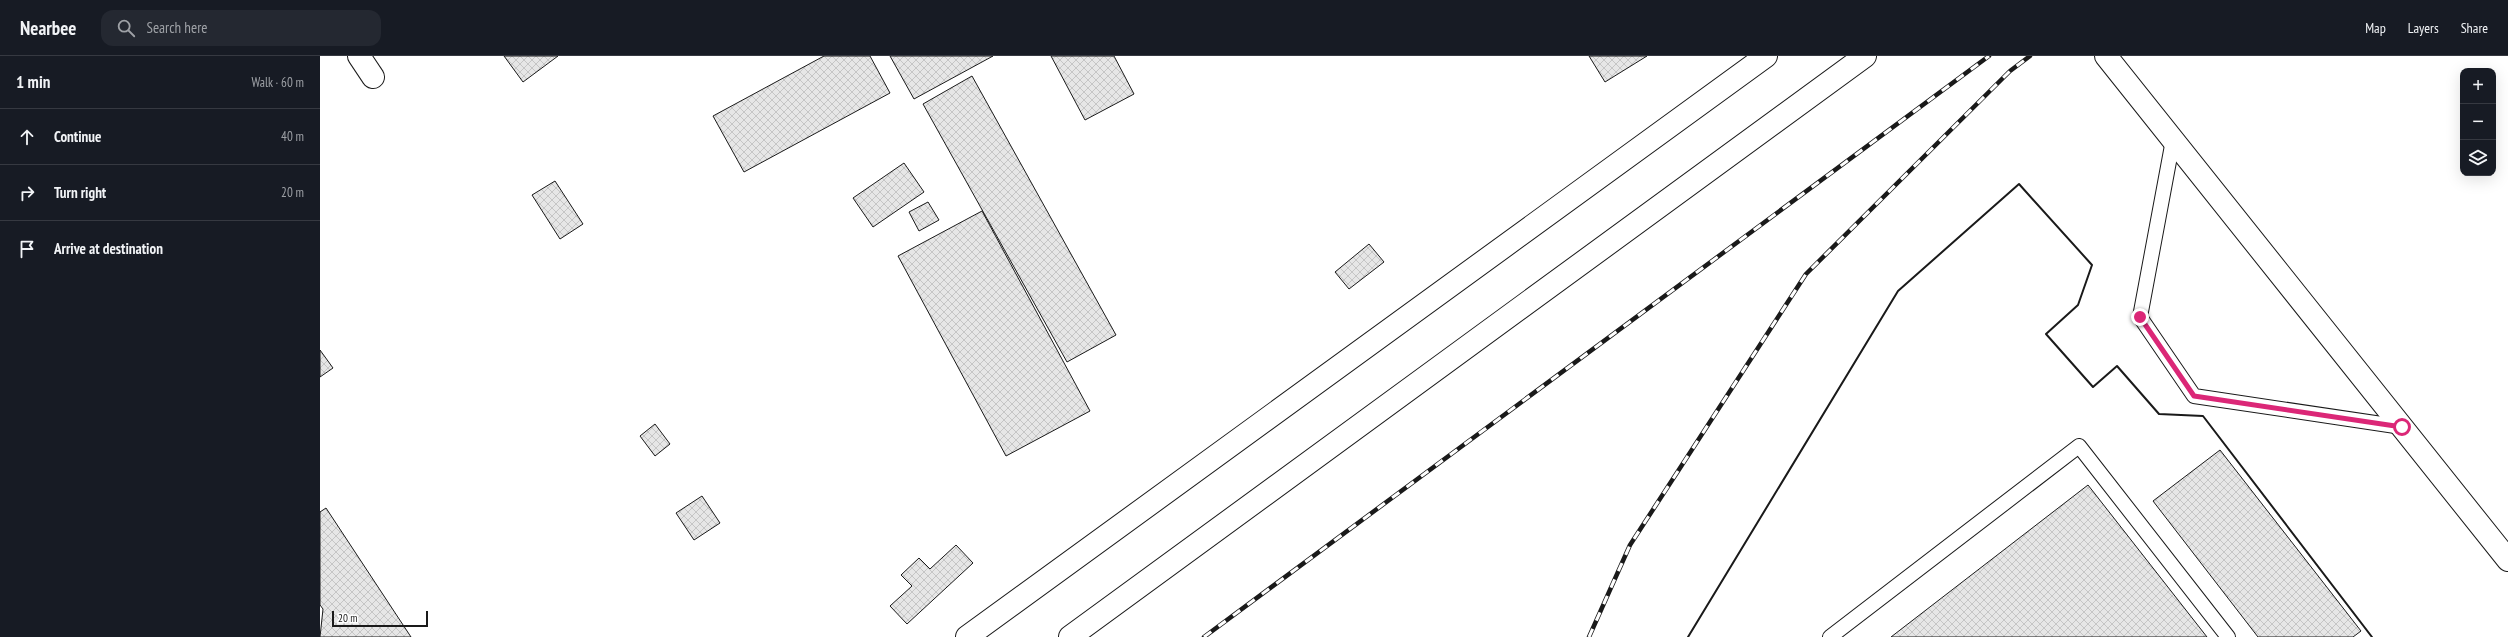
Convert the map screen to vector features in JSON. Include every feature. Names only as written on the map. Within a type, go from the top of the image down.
[{"type":"main road","points":[[359,56],[373,78]]},
{"type":"main road","points":[[967,637],[1766,56]]},
{"type":"main road","points":[[1070,637],[1865,56]]},
{"type":"main road","points":[[2106,56],[2508,560]]},
{"type":"lane","points":[[2173,140],[2140,317],[2194,396],[2402,427]]},
{"type":"lane","points":[[1830,637],[2079,446],[2228,637]]},
{"type":"building","points":[[504,56],[558,56],[523,82]]},
{"type":"building","points":[[824,56],[870,56],[890,93],[744,172],[713,116]]},
{"type":"building","points":[[890,56],[993,56],[914,99]]},
{"type":"building","points":[[1051,56],[1114,56],[1134,94],[1085,120]]},
{"type":"building","points":[[1589,56],[1647,56],[1605,82]]},
{"type":"building","points":[[972,76],[1116,335],[1067,362],[923,104]]},
{"type":"building","points":[[904,163],[924,192],[873,227],[853,198]]},
{"type":"building","points":[[555,181],[583,224],[560,239],[532,195]]},
{"type":"building","points":[[928,202],[939,220],[919,231],[909,212]]},
{"type":"building","points":[[982,211],[1090,411],[1006,456],[898,256]]},
{"type":"building","points":[[1369,244],[1384,262],[1349,289],[1335,272]]},
{"type":"building","points":[[320,350],[333,368],[320,377]]},
{"type":"building","points":[[655,424],[670,444],[655,456],[640,436]]},
{"type":"building","points":[[2220,450],[2361,631],[2353,637],[2258,637],[2153,501]]},
{"type":"building","points":[[2088,485],[2207,637],[1891,637]]},
{"type":"building","points":[[702,496],[720,523],[694,540],[676,513]]},
{"type":"building","points":[[326,508],[411,637],[320,637],[323,609],[320,605],[320,512]]},
{"type":"building","points":[[956,545],[973,563],[907,624],[890,606],[912,586],[901,575],[919,558],[930,569]]},
{"type":"railway","points":[[1204,637],[1989,56]]},
{"type":"railway","points":[[1589,637],[1630,545],[1806,274],[2010,71],[2030,56]]},
{"type":"wall","points":[[1688,637],[1898,291],[2019,184],[2092,265],[2078,305],[2046,334],[2093,387],[2117,366],[2159,414],[2203,416],[2372,637]]},
{"type":"route","points":[[2140,317],[2194,396],[2402,427]]}]
